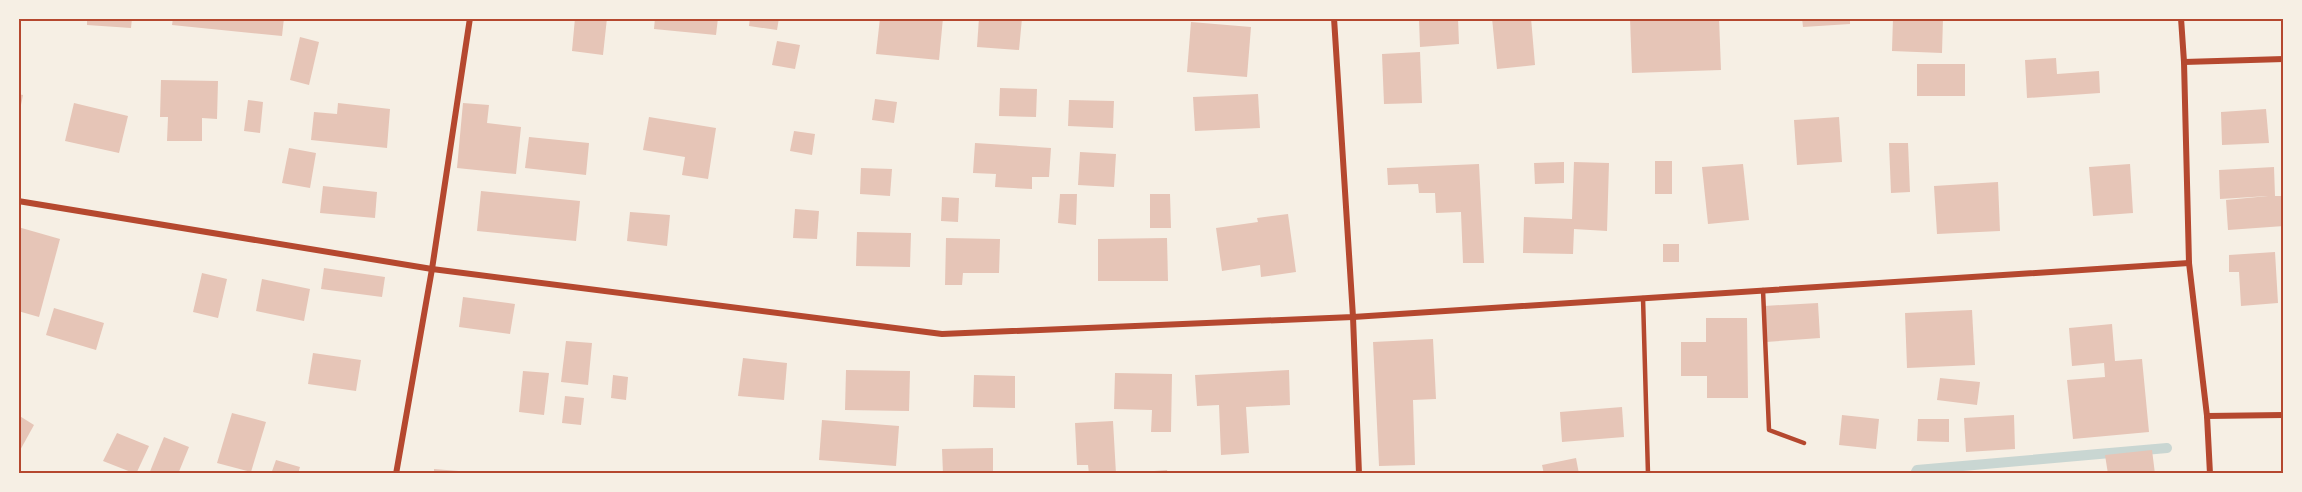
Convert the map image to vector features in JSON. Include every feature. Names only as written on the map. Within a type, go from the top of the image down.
[{"type":"street","points":[[396,474],[432,269],[470,18]]},
{"type":"street","points":[[1334,18],[1353,317],[1359,474]]},
{"type":"street","points":[[2181,18],[2189,262],[2207,416],[2210,474]]},
{"type":"street","points":[[2184,62],[2284,59]]},
{"type":"street","points":[[18,201],[432,269],[942,334],[1353,317],[2189,262]]},
{"type":"street","points":[[2207,416],[2284,415]]},
{"type":"lane","points":[[1763,290],[1769,430],[1804,443]]},
{"type":"lane","points":[[1643,298],[1648,474]]},
{"type":"building","points":[[87,18],[132,18],[131,28],[87,25]]},
{"type":"building","points":[[173,18],[284,18],[282,36],[172,25]]},
{"type":"building","points":[[575,18],[607,18],[603,55],[572,51]]},
{"type":"building","points":[[655,18],[718,18],[716,35],[654,29]]},
{"type":"building","points":[[750,18],[779,18],[777,30],[749,26]]},
{"type":"building","points":[[880,18],[943,18],[939,60],[876,54]]},
{"type":"building","points":[[979,18],[1022,18],[1019,50],[977,47]]},
{"type":"building","points":[[1458,18],[1459,44],[1420,47],[1419,19]]},
{"type":"building","points":[[1492,18],[1531,18],[1535,65],[1497,69]]},
{"type":"building","points":[[1630,18],[1719,18],[1721,70],[1632,73]]},
{"type":"building","points":[[1802,18],[1850,18],[1850,24],[1803,27]]},
{"type":"building","points":[[1893,18],[1943,18],[1942,53],[1892,51]]},
{"type":"building","points":[[1191,22],[1251,27],[1247,77],[1187,72]]},
{"type":"building","points":[[300,37],[319,42],[309,85],[290,80]]},
{"type":"building","points":[[777,41],[800,45],[795,69],[772,65]]},
{"type":"building","points":[[1420,52],[1422,103],[1384,104],[1382,54]]},
{"type":"building","points":[[2056,58],[2057,74],[2099,71],[2100,93],[2027,98],[2025,60]]},
{"type":"building","points":[[1917,64],[1965,64],[1965,96],[1917,96]]},
{"type":"building","points":[[161,80],[218,81],[217,119],[202,118],[202,141],[167,141],[168,117],[160,117]]},
{"type":"building","points":[[1000,88],[1037,89],[1036,117],[999,116]]},
{"type":"building","points":[[18,94],[23,95],[19,115],[18,115]]},
{"type":"building","points":[[1258,94],[1260,128],[1195,131],[1193,97]]},
{"type":"building","points":[[875,99],[897,102],[894,123],[872,120]]},
{"type":"building","points":[[248,100],[263,102],[260,133],[244,131]]},
{"type":"building","points":[[1069,100],[1114,101],[1113,128],[1068,126]]},
{"type":"building","points":[[74,103],[128,116],[119,153],[65,141]]},
{"type":"building","points":[[338,103],[390,109],[387,148],[311,140],[314,112],[337,114]]},
{"type":"building","points":[[463,103],[489,105],[487,123],[521,127],[516,174],[457,168]]},
{"type":"building","points":[[2266,109],[2269,143],[2222,145],[2221,112]]},
{"type":"building","points":[[649,117],[716,128],[708,179],[682,175],[685,157],[643,150]]},
{"type":"building","points":[[1839,117],[1842,162],[1797,165],[1794,120]]},
{"type":"building","points":[[794,131],[815,134],[812,155],[790,151]]},
{"type":"building","points":[[529,137],[589,143],[586,175],[525,168]]},
{"type":"building","points":[[975,143],[1051,148],[1049,177],[1032,177],[1032,189],[995,187],[996,174],[973,173]]},
{"type":"building","points":[[1889,143],[1908,143],[1910,192],[1891,193]]},
{"type":"building","points":[[289,148],[316,153],[310,188],[282,183]]},
{"type":"building","points":[[1080,152],[1116,154],[1114,187],[1078,185]]},
{"type":"building","points":[[1655,161],[1672,161],[1672,194],[1655,194]]},
{"type":"building","points":[[1564,162],[1564,183],[1535,184],[1534,163]]},
{"type":"building","points":[[1574,162],[1609,163],[1607,231],[1574,229],[1573,254],[1523,253],[1524,217],[1572,219]]},
{"type":"building","points":[[1479,164],[1484,263],[1463,263],[1461,212],[1436,213],[1435,193],[1419,193],[1418,184],[1388,185],[1387,168]]},
{"type":"building","points":[[1743,164],[1749,220],[1708,224],[1702,167]]},
{"type":"building","points":[[2130,164],[2133,213],[2093,216],[2089,167]]},
{"type":"building","points":[[2274,167],[2275,196],[2284,196],[2284,226],[2228,230],[2226,200],[2268,196],[2220,199],[2219,170]]},
{"type":"building","points":[[861,168],[892,169],[890,196],[860,194]]},
{"type":"building","points":[[1998,182],[2000,231],[1937,234],[1934,186]]},
{"type":"building","points":[[323,186],[377,192],[375,218],[320,213]]},
{"type":"building","points":[[481,191],[580,201],[576,241],[477,231]]},
{"type":"building","points":[[1060,194],[1077,194],[1076,225],[1058,223]]},
{"type":"building","points":[[1150,194],[1170,194],[1171,228],[1150,228]]},
{"type":"building","points":[[942,197],[959,198],[958,222],[941,221]]},
{"type":"building","points":[[795,209],[819,211],[817,239],[793,238]]},
{"type":"building","points":[[630,212],[670,215],[667,246],[627,241]]},
{"type":"building","points":[[1288,214],[1296,272],[1261,277],[1260,265],[1222,271],[1216,228],[1258,222],[1257,218]]},
{"type":"building","points":[[18,227],[60,239],[39,317],[18,311]]},
{"type":"building","points":[[857,232],[911,233],[910,267],[856,266]]},
{"type":"building","points":[[946,238],[1000,239],[999,273],[963,273],[962,285],[945,285]]},
{"type":"building","points":[[1167,238],[1168,281],[1098,281],[1098,239]]},
{"type":"building","points":[[1663,244],[1679,244],[1679,262],[1663,262]]},
{"type":"building","points":[[2275,252],[2278,303],[2241,306],[2239,272],[2229,272],[2229,255]]},
{"type":"building","points":[[324,268],[385,277],[382,297],[321,289]]},
{"type":"building","points":[[202,273],[227,279],[218,318],[193,312]]},
{"type":"building","points":[[262,279],[310,289],[304,321],[256,311]]},
{"type":"building","points":[[463,297],[515,304],[510,334],[459,327]]},
{"type":"building","points":[[1818,303],[1820,338],[1766,342],[1764,306]]},
{"type":"building","points":[[54,308],[104,323],[96,350],[46,335]]},
{"type":"building","points":[[1972,310],[1975,365],[1907,368],[1905,313]]},
{"type":"building","points":[[1706,318],[1747,318],[1748,398],[1707,398],[1707,376],[1681,376],[1681,342],[1706,342]]},
{"type":"building","points":[[2112,324],[2115,361],[2142,359],[2149,432],[2073,439],[2067,380],[2105,377],[2104,363],[2072,366],[2069,328]]},
{"type":"building","points":[[1433,339],[1436,399],[1413,400],[1415,465],[1379,466],[1373,342]]},
{"type":"building","points":[[566,341],[592,343],[588,385],[561,382]]},
{"type":"building","points":[[313,353],[361,360],[356,391],[308,384]]},
{"type":"building","points":[[743,358],[787,363],[784,400],[738,396]]},
{"type":"building","points":[[846,370],[910,371],[909,411],[845,410]]},
{"type":"building","points":[[1289,370],[1290,405],[1246,407],[1249,453],[1221,455],[1219,405],[1197,406],[1195,375]]},
{"type":"building","points":[[523,371],[549,373],[544,415],[519,412]]},
{"type":"building","points":[[1115,373],[1172,374],[1171,432],[1151,432],[1152,410],[1114,409]]},
{"type":"building","points":[[613,375],[628,377],[626,400],[611,398]]},
{"type":"building","points":[[974,375],[1015,376],[1015,408],[973,407]]},
{"type":"building","points":[[1940,378],[1980,382],[1977,405],[1937,400]]},
{"type":"building","points":[[565,396],[584,398],[581,425],[562,423]]},
{"type":"building","points":[[1622,407],[1624,437],[1562,442],[1560,412]]},
{"type":"building","points":[[232,413],[266,422],[251,472],[217,463]]},
{"type":"building","points":[[18,415],[34,425],[18,454]]},
{"type":"building","points":[[1842,415],[1879,419],[1876,449],[1839,445]]},
{"type":"building","points":[[2014,415],[2015,449],[1966,452],[1964,418]]},
{"type":"building","points":[[1918,419],[1949,419],[1949,442],[1917,441]]},
{"type":"building","points":[[822,420],[899,426],[896,466],[819,460]]},
{"type":"building","points":[[1113,421],[1116,474],[1089,474],[1088,465],[1077,465],[1075,423]]},
{"type":"building","points":[[117,433],[149,446],[136,474],[103,461]]},
{"type":"building","points":[[164,437],[189,447],[178,474],[149,474]]},
{"type":"building","points":[[993,448],[993,474],[943,474],[942,449]]},
{"type":"building","points":[[2152,450],[2155,474],[2108,474],[2105,455]]},
{"type":"building","points":[[1576,458],[1579,474],[1544,474],[1542,465]]},
{"type":"building","points":[[276,460],[300,467],[298,474],[271,474]]},
{"type":"building","points":[[434,469],[471,472],[471,474],[434,474]]},
{"type":"building","points":[[1167,470],[1168,474],[1142,474],[1141,472]]},
{"type":"waterway","points":[[1915,474],[1917,470],[2167,448]]}]
